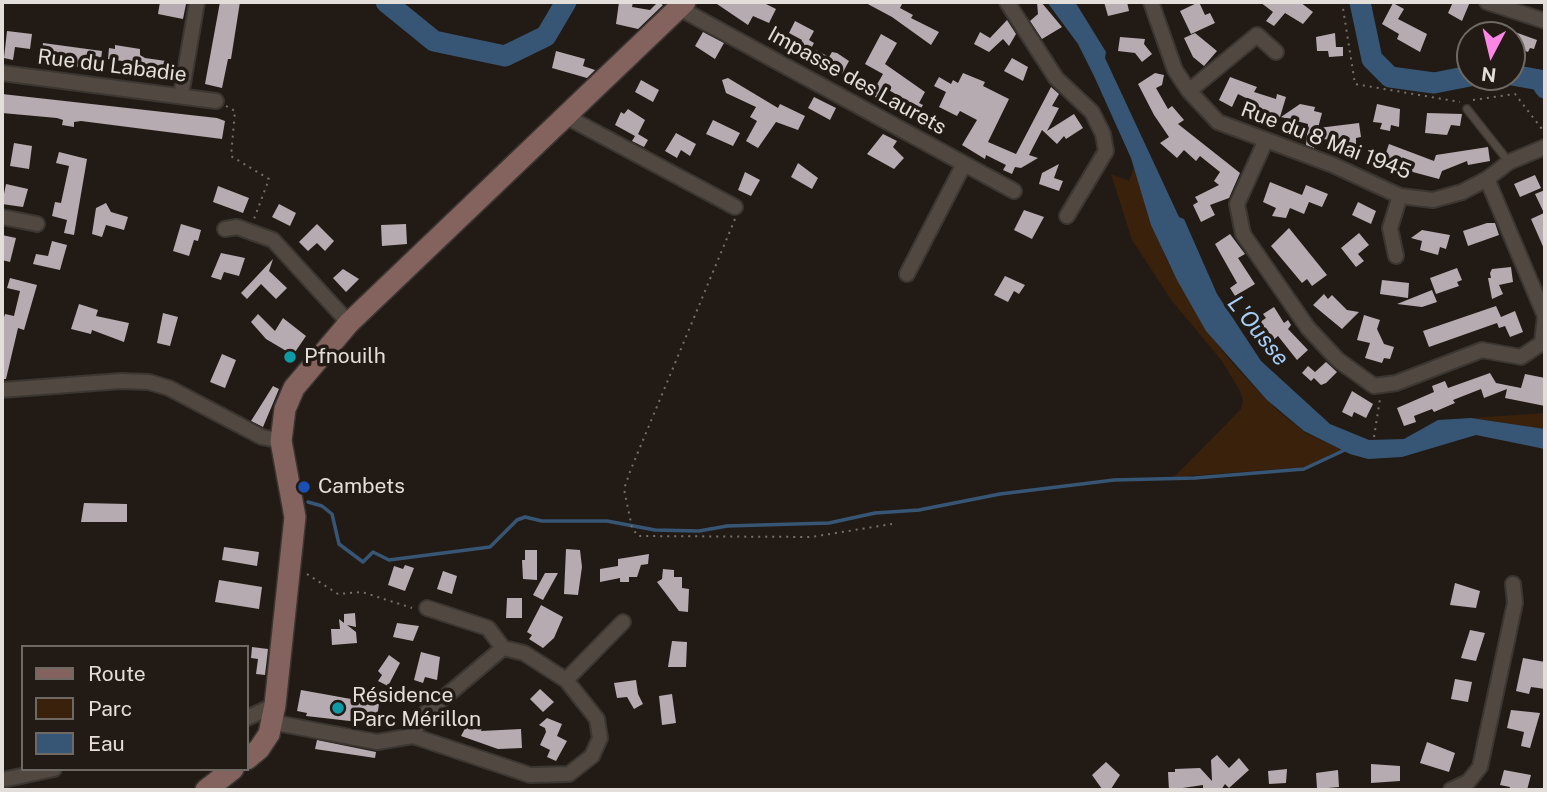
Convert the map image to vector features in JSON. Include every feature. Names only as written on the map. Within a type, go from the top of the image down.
[{"type":"street","points":[[181,95],[197,2]]},
{"type":"street","points":[[1007,2],[1056,78],[1092,111],[1103,134],[1106,151],[1067,216]]},
{"type":"street","name":"Rue du 8 Mai 1945","points":[[1151,2],[1175,69],[1188,91],[1218,122],[1265,142],[1334,165],[1400,196],[1433,200],[1462,192],[1487,179],[1509,162],[1545,147]]},
{"type":"street","points":[[1488,2],[1545,21]]},
{"type":"street","points":[[248,758],[259,749],[273,714],[295,517],[294,495],[281,440],[285,409],[294,388],[349,323],[682,5]]},
{"type":"street","name":"Impasse des Laurets","points":[[682,5],[1014,191]]},
{"type":"street","points":[[1188,91],[1257,35],[1276,51]]},
{"type":"street","name":"Rue du Labadie","points":[[2,73],[216,101]]},
{"type":"street","points":[[567,117],[735,207]]},
{"type":"street","points":[[1265,142],[1237,204],[1243,234],[1308,328],[1338,360],[1374,386],[1396,383],[1482,350],[1521,357],[1542,343],[1545,316],[1487,179]]},
{"type":"street","points":[[907,274],[964,163]]},
{"type":"street","points":[[1396,256],[1390,229],[1400,196]]},
{"type":"street","points":[[2,217],[37,224]]},
{"type":"street","points":[[225,229],[237,227],[273,240],[349,323]]},
{"type":"street","points":[[2,390],[121,381],[149,382],[169,388],[262,437],[281,440]]},
{"type":"street","points":[[1451,790],[1468,782],[1480,767],[1514,604],[1513,584]]},
{"type":"street","points":[[248,718],[273,714],[377,742],[413,736],[530,775],[569,774],[592,756],[600,738],[597,719],[566,680],[524,653],[503,648],[488,628],[427,608]]},
{"type":"street","points":[[566,680],[623,622]]},
{"type":"street","points":[[413,736],[420,718],[503,648]]},
{"type":"street","points":[[2,780],[45,771]]},
{"type":"street","points":[[206,790],[230,771]]},
{"type":"lane","points":[[1467,109],[1509,162]]},
{"type":"path","points":[[1342,2],[1354,84],[1460,102]]},
{"type":"path","points":[[1474,100],[1515,94],[1545,133]]},
{"type":"path","points":[[216,101],[235,111],[231,156],[269,179],[250,231]]},
{"type":"path","points":[[735,207],[735,221],[624,489],[632,528],[638,536],[811,537],[892,524]]},
{"type":"path","points":[[1374,437],[1382,384]]},
{"type":"path","points":[[291,564],[338,594],[362,592],[417,609],[427,608]]},
{"type":"green space","points":[[1134,167],[1166,258],[1205,329],[1234,365],[1277,410],[1306,433],[1344,451],[1342,453],[1306,467],[1174,477],[1241,409],[1243,401],[1222,361],[1172,301],[1132,240],[1111,174],[1129,181]]},
{"type":"green space","points":[[1545,413],[1545,429],[1471,418]]},
{"type":"water","name":"L'Ousse","points":[[1047,2],[1074,2],[1077,5],[1106,52],[1105,58],[1179,217],[1184,219],[1217,294],[1261,361],[1330,424],[1369,440],[1404,439],[1438,420],[1471,418],[1545,429],[1545,449],[1476,435],[1402,457],[1368,459],[1350,454],[1304,431],[1267,400],[1206,331],[1177,280],[1151,225],[1131,158],[1094,76],[1078,44]]},
{"type":"building","points":[[160,2],[186,4],[183,19],[158,14]]},
{"type":"building","points":[[220,2],[240,2],[231,59],[228,59],[222,88],[205,84]]},
{"type":"building","points":[[619,2],[633,2],[632,7],[650,10],[658,2],[663,5],[638,29],[616,24]]},
{"type":"building","points":[[714,2],[762,2],[776,9],[769,23],[753,16],[748,25]]},
{"type":"building","points":[[864,2],[903,2],[900,8],[913,15],[911,18],[939,32],[931,45],[892,17]]},
{"type":"building","points":[[1037,2],[1041,2],[1062,27],[1042,39],[1030,21],[1038,14]]},
{"type":"building","points":[[1104,2],[1127,2],[1129,11],[1108,16]]},
{"type":"building","points":[[1199,2],[1205,15],[1210,13],[1215,23],[1191,34],[1180,11]]},
{"type":"building","points":[[1260,2],[1300,2],[1313,12],[1303,24],[1285,13],[1274,26],[1266,21],[1273,12]]},
{"type":"building","points":[[1453,2],[1470,2],[1462,21],[1448,13]]},
{"type":"building","points":[[1393,3],[1404,9],[1398,19],[1427,34],[1420,52],[1397,39],[1399,34],[1382,24]]},
{"type":"building","points":[[1007,20],[1016,34],[1009,46],[1003,39],[989,52],[974,44],[980,32],[990,38]]},
{"type":"building","points":[[795,21],[814,31],[809,40],[814,43],[808,54],[798,49],[802,40],[789,33]]},
{"type":"building","points":[[7,31],[32,34],[30,49],[15,47],[13,60],[4,58]]},
{"type":"building","points":[[703,32],[724,43],[715,59],[695,46]]},
{"type":"building","points":[[1195,33],[1217,51],[1204,66],[1193,57],[1184,38]]},
{"type":"building","points":[[1335,33],[1336,47],[1343,47],[1343,56],[1329,57],[1328,51],[1317,51],[1316,37]]},
{"type":"building","points":[[881,34],[897,43],[885,64],[925,92],[919,103],[923,105],[915,118],[906,113],[911,103],[887,89],[881,100],[871,95],[883,74],[865,64]]},
{"type":"building","points":[[1526,36],[1537,40],[1534,49],[1530,48],[1528,52]]},
{"type":"building","points":[[1120,37],[1145,39],[1144,44],[1152,54],[1142,62],[1135,53],[1118,51]]},
{"type":"building","points":[[43,43],[102,51],[100,69],[46,63],[41,60]]},
{"type":"building","points":[[115,45],[140,49],[140,55],[145,58],[173,62],[170,79],[127,75],[129,62],[108,59],[109,48],[115,49]]},
{"type":"building","points":[[816,50],[829,57],[832,52],[837,53],[849,61],[842,74],[811,60]]},
{"type":"building","points":[[556,51],[585,59],[583,66],[595,70],[587,78],[552,68]]},
{"type":"building","points":[[1012,58],[1028,67],[1023,81],[1004,71]]},
{"type":"building","points":[[963,73],[985,82],[983,86],[1009,99],[988,142],[1016,154],[1051,87],[1059,94],[1052,106],[1059,108],[1047,131],[1074,114],[1083,128],[1066,139],[1064,136],[1057,144],[1042,130],[1029,155],[1038,158],[1021,168],[1015,167],[1012,174],[1003,170],[1006,165],[986,155],[985,159],[962,145],[977,120],[960,111],[957,116],[939,107],[946,92],[934,86],[939,77],[951,84],[953,80],[958,83]]},
{"type":"building","points":[[1155,73],[1164,75],[1162,85],[1156,88],[1168,109],[1172,106],[1184,120],[1178,124],[1240,173],[1229,198],[1210,205],[1215,215],[1201,222],[1193,205],[1198,202],[1195,197],[1219,185],[1214,181],[1220,172],[1200,156],[1196,161],[1184,150],[1177,158],[1160,143],[1169,137],[1138,84]]},
{"type":"building","points":[[1230,77],[1257,87],[1254,92],[1276,99],[1277,94],[1286,97],[1280,117],[1266,113],[1264,120],[1254,117],[1258,104],[1238,94],[1232,107],[1219,100]]},
{"type":"building","points":[[728,78],[778,108],[780,104],[805,116],[798,130],[776,122],[758,148],[746,141],[757,121],[750,117],[756,107],[726,93],[722,80]]},
{"type":"building","points":[[641,80],[659,90],[653,102],[635,92]]},
{"type":"building","points":[[2,94],[225,121],[222,139],[81,121],[74,122],[74,127],[62,125],[63,120],[57,118],[2,113]]},
{"type":"building","points":[[814,97],[836,108],[830,120],[808,108]]},
{"type":"building","points":[[1300,104],[1315,107],[1314,111],[1322,113],[1318,128],[1359,123],[1361,137],[1356,138],[1356,144],[1347,145],[1346,140],[1316,139],[1314,148],[1306,145],[1308,124],[1281,117]]},
{"type":"building","points":[[1377,104],[1400,109],[1399,127],[1391,125],[1390,131],[1380,129],[1382,123],[1373,122]]},
{"type":"building","points":[[628,109],[645,120],[638,134],[648,140],[644,147],[632,141],[635,136],[615,125],[621,112],[624,114]]},
{"type":"building","points":[[1427,113],[1462,114],[1460,126],[1451,125],[1447,135],[1425,133]]},
{"type":"building","points":[[713,120],[740,133],[733,146],[706,134]]},
{"type":"building","points":[[676,133],[696,144],[690,156],[681,150],[677,158],[665,151]]},
{"type":"building","points":[[883,134],[897,141],[893,147],[904,158],[894,169],[867,154]]},
{"type":"building","points":[[14,143],[32,146],[29,169],[10,166]]},
{"type":"building","points":[[1389,144],[1434,161],[1436,155],[1488,147],[1490,161],[1468,165],[1467,161],[1442,171],[1439,179],[1409,171],[1407,176],[1398,173],[1401,164],[1384,158]]},
{"type":"building","points":[[59,152],[87,159],[74,235],[64,233],[67,220],[52,216],[55,202],[61,203],[69,166],[56,163]]},
{"type":"building","points":[[798,163],[818,178],[812,189],[791,177]]},
{"type":"building","points":[[1059,164],[1054,178],[1063,181],[1059,191],[1039,184],[1042,173]]},
{"type":"building","points":[[745,172],[760,180],[751,196],[738,190]]},
{"type":"building","points":[[1535,175],[1541,188],[1520,197],[1514,184]]},
{"type":"building","points":[[1270,182],[1302,195],[1306,185],[1328,194],[1322,207],[1309,202],[1304,214],[1290,208],[1286,218],[1272,216],[1276,208],[1263,202]]},
{"type":"building","points":[[6,184],[28,189],[23,207],[2,204]]},
{"type":"building","points":[[218,186],[249,198],[243,213],[213,202]]},
{"type":"building","points":[[1545,190],[1545,251],[1531,219],[1544,213],[1535,194]]},
{"type":"building","points":[[1358,202],[1376,211],[1371,224],[1352,215]]},
{"type":"building","points":[[106,203],[111,212],[128,217],[124,230],[106,225],[102,237],[92,234],[96,208]]},
{"type":"building","points":[[279,204],[296,213],[290,226],[272,217]]},
{"type":"building","points":[[1024,210],[1044,217],[1032,239],[1014,230]]},
{"type":"building","points":[[1495,223],[1499,235],[1468,246],[1463,231]]},
{"type":"building","points":[[181,224],[201,230],[198,241],[194,240],[189,256],[173,251]]},
{"type":"building","points":[[317,224],[334,241],[325,251],[317,243],[308,251],[299,242]]},
{"type":"building","points":[[406,224],[407,244],[382,246],[381,225]]},
{"type":"building","points":[[1289,228],[1327,275],[1312,286],[1307,279],[1302,283],[1271,246]]},
{"type":"building","points":[[1422,230],[1450,235],[1446,249],[1440,247],[1438,255],[1420,250],[1422,241],[1411,238]]},
{"type":"building","points":[[1359,233],[1369,245],[1358,254],[1364,261],[1356,267],[1341,248]]},
{"type":"building","points":[[1230,234],[1245,254],[1238,258],[1255,284],[1235,296],[1230,288],[1237,283],[1215,244]]},
{"type":"building","points":[[2,235],[16,238],[10,262],[2,260]]},
{"type":"building","points":[[52,241],[67,245],[60,270],[33,264],[36,254],[48,256]]},
{"type":"building","points":[[221,253],[245,258],[239,276],[224,272],[221,280],[211,277]]},
{"type":"building","points":[[273,259],[269,271],[287,288],[276,299],[261,284],[247,299],[241,293]]},
{"type":"building","points":[[1511,267],[1513,282],[1499,285],[1503,294],[1492,299],[1488,278],[1491,278],[1492,269]]},
{"type":"building","points":[[1457,268],[1462,280],[1457,282],[1459,286],[1436,294],[1430,278]]},
{"type":"building","points":[[343,269],[359,279],[346,292],[333,278]]},
{"type":"building","points":[[1005,276],[1025,285],[1019,294],[1014,291],[1008,302],[994,295]]},
{"type":"building","points":[[10,278],[37,285],[24,330],[18,328],[6,379],[2,379],[2,324],[5,314],[14,316],[20,291],[7,288]]},
{"type":"building","points":[[1382,280],[1409,283],[1408,298],[1380,294]]},
{"type":"building","points":[[1432,290],[1437,302],[1422,307],[1397,304]]},
{"type":"building","points":[[1324,294],[1328,299],[1332,295],[1347,310],[1359,312],[1342,329],[1313,305]]},
{"type":"building","points":[[79,304],[98,310],[96,316],[129,323],[124,342],[92,330],[91,334],[71,329]]},
{"type":"building","points":[[1496,306],[1501,317],[1515,311],[1523,332],[1510,337],[1505,326],[1499,328],[1497,323],[1429,347],[1423,331]]},
{"type":"building","points":[[1274,307],[1284,323],[1288,320],[1291,325],[1288,329],[1308,350],[1297,360],[1278,336],[1270,343],[1265,335],[1268,333],[1260,322],[1266,318],[1263,314]]},
{"type":"building","points":[[163,313],[178,317],[170,346],[157,343]]},
{"type":"building","points":[[258,314],[275,331],[283,318],[306,336],[293,355],[266,339],[251,322]]},
{"type":"building","points":[[1364,315],[1380,320],[1377,329],[1384,344],[1394,347],[1390,359],[1384,358],[1382,363],[1365,358],[1370,343],[1357,340]]},
{"type":"building","points":[[222,354],[236,360],[225,388],[210,382]]},
{"type":"building","points":[[1326,362],[1337,372],[1326,383],[1321,385],[1314,378],[1311,381],[1302,373],[1308,366],[1315,372]]},
{"type":"building","points":[[1490,373],[1496,383],[1521,388],[1525,374],[1545,378],[1545,406],[1505,398],[1507,389],[1484,398],[1481,389],[1453,400],[1455,403],[1434,412],[1432,409],[1414,416],[1416,422],[1404,426],[1397,408],[1434,392],[1432,386],[1445,381],[1448,388]]},
{"type":"building","points":[[273,386],[279,389],[263,427],[251,421]]},
{"type":"building","points":[[1352,391],[1373,404],[1366,418],[1354,412],[1352,417],[1342,412]]},
{"type":"building","points":[[84,503],[127,504],[127,522],[81,522]]},
{"type":"building","points":[[224,547],[259,552],[257,566],[222,560]]},
{"type":"building","points":[[566,549],[580,550],[582,567],[578,595],[564,594]]},
{"type":"building","points":[[525,550],[537,550],[537,580],[523,579],[522,560],[525,560]]},
{"type":"building","points":[[649,554],[648,564],[641,565],[637,577],[629,577],[629,582],[620,582],[620,578],[600,582],[600,569],[618,566],[618,559]]},
{"type":"building","points":[[405,565],[414,568],[405,591],[388,585],[394,566],[403,569]]},
{"type":"building","points":[[663,569],[674,570],[674,577],[682,577],[682,588],[689,589],[688,612],[679,611],[657,582],[662,579]]},
{"type":"building","points":[[443,571],[457,576],[452,594],[437,589]]},
{"type":"building","points":[[545,573],[558,573],[543,600],[533,595]]},
{"type":"building","points":[[219,580],[262,587],[259,609],[215,602]]},
{"type":"building","points":[[1455,583],[1480,591],[1476,608],[1450,605]]},
{"type":"building","points":[[507,598],[522,598],[522,618],[506,618]]},
{"type":"building","points":[[541,605],[563,617],[554,638],[543,648],[529,639],[532,635],[527,632]]},
{"type":"building","points":[[355,613],[356,627],[347,625],[356,632],[357,643],[332,645],[331,629],[340,629],[339,619],[344,623],[344,614]]},
{"type":"building","points":[[397,623],[419,626],[413,641],[393,637]]},
{"type":"building","points":[[1470,630],[1485,633],[1476,661],[1461,658]]},
{"type":"building","points":[[672,641],[687,642],[686,667],[668,667]]},
{"type":"building","points":[[252,647],[268,649],[265,675],[256,674],[258,659],[251,658]]},
{"type":"building","points":[[421,652],[440,657],[437,680],[425,677],[423,683],[414,680]]},
{"type":"building","points":[[389,655],[400,663],[388,686],[378,681],[382,675],[378,671]]},
{"type":"building","points":[[1523,658],[1545,662],[1545,689],[1531,687],[1529,694],[1516,691]]},
{"type":"building","points":[[1455,679],[1472,682],[1468,702],[1451,699]]},
{"type":"building","points":[[636,680],[643,704],[634,709],[627,697],[617,698],[614,683]]},
{"type":"building","points":[[540,689],[554,702],[543,712],[530,699]]},
{"type":"building","name":"Résidence Parc Mérillon","points":[[301,690],[379,704],[376,724],[306,716],[307,713],[297,711]]},
{"type":"building","points":[[672,694],[676,723],[662,725],[659,696]]},
{"type":"building","points":[[1511,710],[1540,713],[1530,748],[1521,746],[1524,732],[1507,728]]},
{"type":"building","points":[[547,718],[562,724],[557,736],[567,741],[556,761],[547,757],[550,750],[540,745],[546,732],[545,728],[539,725]]},
{"type":"building","points":[[470,719],[483,724],[481,731],[521,729],[522,748],[498,749],[461,736]]},
{"type":"building","points":[[317,740],[376,752],[375,758],[315,749]]},
{"type":"building","points":[[1427,742],[1455,753],[1449,772],[1420,763]]},
{"type":"building","points":[[1217,755],[1229,768],[1239,758],[1249,770],[1229,788],[1225,784],[1221,790],[1203,790],[1203,785],[1169,790],[1168,772],[1175,772],[1175,769],[1200,768],[1212,781],[1211,760]]},
{"type":"building","points":[[1106,762],[1120,775],[1111,789],[1102,789],[1092,775]]},
{"type":"building","points":[[1371,764],[1400,766],[1400,781],[1371,783]]},
{"type":"building","points":[[1287,769],[1286,783],[1269,784],[1268,771]]},
{"type":"building","points":[[1338,770],[1339,787],[1317,789],[1316,773]]},
{"type":"building","points":[[1504,770],[1531,775],[1527,790],[1509,790],[1510,787],[1500,785]]},
{"type":"waterway","name":"L'Ousse","points":[[386,2],[434,41],[505,56],[546,36],[566,2]]},
{"type":"waterway","points":[[1360,2],[1372,59],[1390,77],[1434,83],[1456,79]]},
{"type":"waterway","points":[[1526,78],[1540,80],[1545,88]]},
{"type":"waterway","points":[[308,502],[322,506],[332,514],[339,544],[363,562],[373,552],[389,560],[490,547],[517,520],[525,517],[542,521],[607,521],[655,530],[699,531],[727,526],[829,523],[875,513],[919,510],[1000,494],[1114,480],[1195,478],[1304,469],[1347,449]]},
{"type":"place","name":"Pfnouilh","points":[[290,357]]},
{"type":"place","name":"Cambets","points":[[304,487]]},
{"type":"place","name":"Résidence Parc Mérillon","points":[[338,708]]}]
